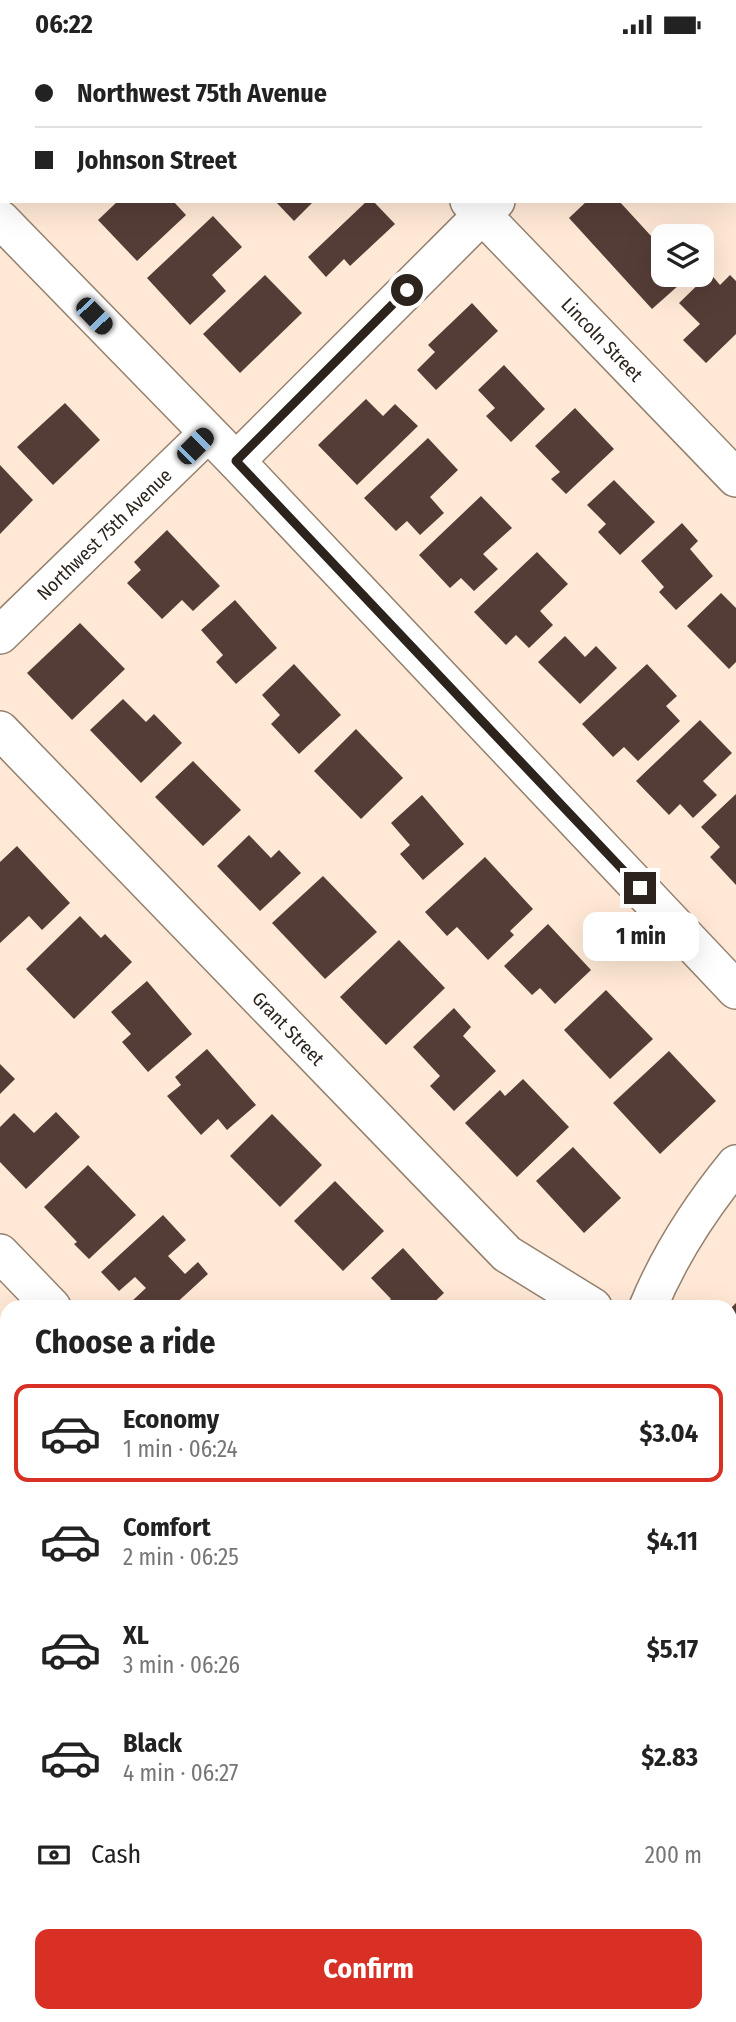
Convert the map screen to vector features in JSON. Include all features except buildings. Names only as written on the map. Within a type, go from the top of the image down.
[{"type":"street","points":[[236,461],[482,206]]},
{"type":"street","name":"Lincoln Street","points":[[482,206],[736,478]]},
{"type":"street","points":[[0,219],[236,461],[736,990]]},
{"type":"street","name":"Northwest 75th Avenue","points":[[0,635],[208,433]]},
{"type":"street","name":"Grant Street","points":[[0,730],[507,1254],[582,1300]]},
{"type":"street","points":[[651,1300],[676,1248],[709,1197],[736,1164]]},
{"type":"street","points":[[0,1254],[45,1300]]},
{"type":"route","points":[[407,290],[236,461],[640,888]]}]
